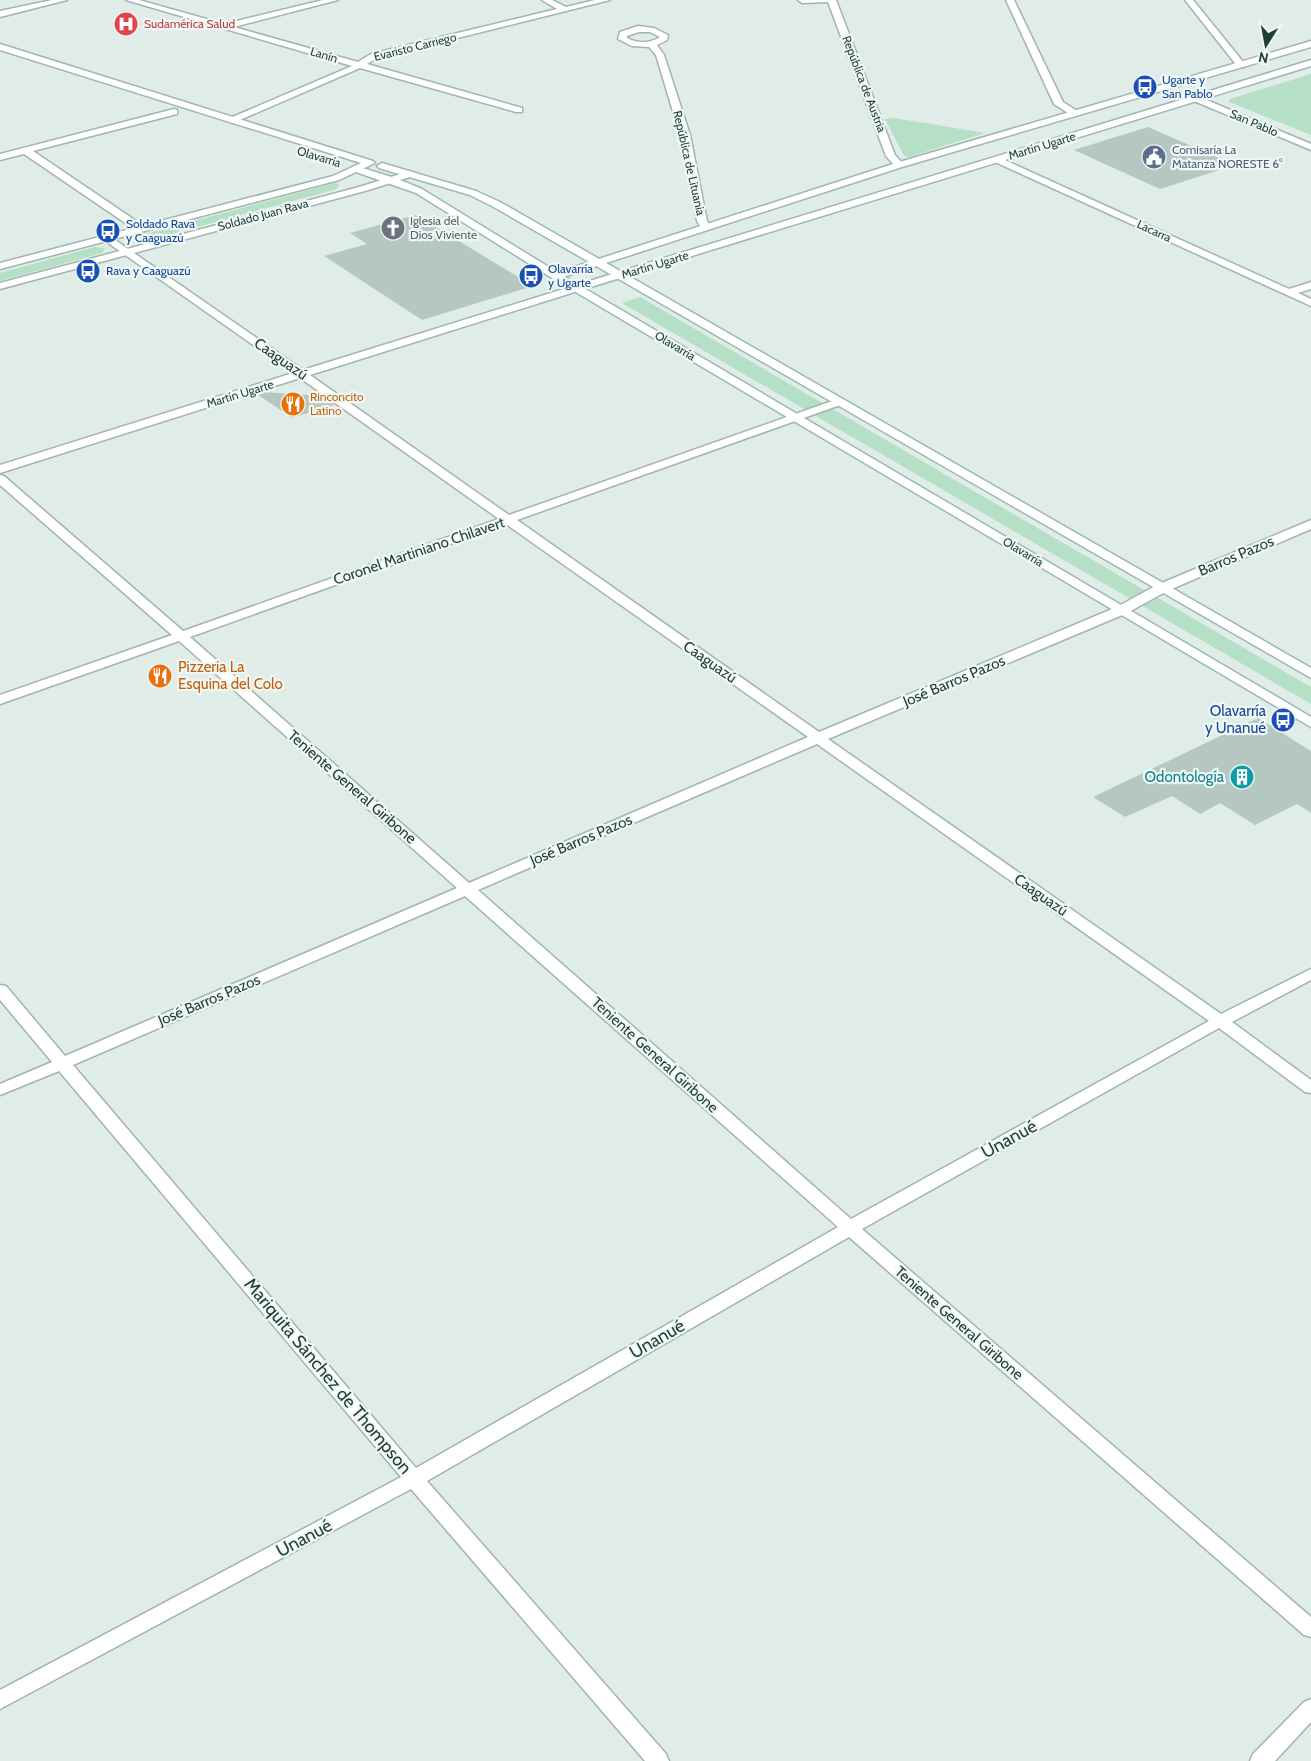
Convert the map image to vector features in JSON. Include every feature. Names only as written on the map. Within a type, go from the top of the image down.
[{"type":"street","points":[[0,14],[64,0]]},
{"type":"street","name":"Lanín","points":[[130,0],[519,110]]},
{"type":"street","points":[[226,26],[334,0]]},
{"type":"street","points":[[546,0],[565,10]]},
{"type":"street","name":"Evaristo Carriego","points":[[233,120],[358,66],[374,56],[606,0]]},
{"type":"street","points":[[802,0],[826,0]]},
{"type":"street","name":"República de Austria","points":[[832,0],[891,156],[899,165]]},
{"type":"street","points":[[1010,0],[1059,104],[1074,113]]},
{"type":"street","points":[[1189,0],[1241,65]]},
{"type":"street","name":"República de Lituania","points":[[652,44],[660,54],[685,135],[702,221],[706,227]]},
{"type":"street","name":"Martín Ugarte","points":[[556,276],[899,165],[1311,44]]},
{"type":"street","name":"Olavarría","points":[[0,47],[486,199],[1311,674]]},
{"type":"street","name":"Olavarría","points":[[0,56],[392,180],[419,191],[556,276],[1311,722]]},
{"type":"street","name":"Martín Ugarte","points":[[0,469],[577,288],[1311,63]]},
{"type":"street","name":"San Pablo","points":[[1197,99],[1311,147]]},
{"type":"street","points":[[0,156],[174,112]]},
{"type":"street","points":[[25,150],[141,229]]},
{"type":"street","name":"Lacarra","points":[[998,160],[1311,303]]},
{"type":"street","name":"Soldado Juan Rava","points":[[0,266],[336,178],[370,163]]},
{"type":"street","name":"Soldado Juan Rava","points":[[0,286],[410,174]]},
{"type":"street","name":"Caaguazú","points":[[108,238],[1220,1021],[1311,1088]]},
{"type":"street","points":[[1289,293],[1311,285]]},
{"type":"street","name":"Coronel Martiniano Chilavert","points":[[0,700],[838,402]]},
{"type":"street","name":"Teniente General Giribone","points":[[0,479],[180,635],[850,1228],[1311,1629]]},
{"type":"street","name":"Barros Pazos","points":[[1162,588],[1311,524]]},
{"type":"street","name":"José Barros Pazos","points":[[0,1090],[467,888],[1122,610],[1162,588]]},
{"type":"street","name":"Unanué","points":[[0,1700],[414,1479],[850,1228],[1220,1021],[1311,974]]},
{"type":"street","name":"Mariquita Sánchez de Thompson","points":[[0,990],[414,1479],[658,1761]]},
{"type":"street","points":[[1261,1761],[1311,1708]]},
{"type":"green space","points":[[1311,74],[1311,135],[1229,102],[1230,99]]},
{"type":"green space","points":[[894,118],[985,133],[909,157],[904,156],[885,119]]},
{"type":"green space","points":[[335,183],[339,184],[337,189],[153,239],[141,239],[140,236],[145,234]]},
{"type":"green space","points":[[94,247],[105,248],[102,253],[0,281],[0,273]]},
{"type":"green space","points":[[640,297],[1311,687],[1311,704],[622,303]]},
{"type":"building","name":"Comisaría La Matanza NORESTE 6°","points":[[1148,127],[1235,165],[1160,189],[1074,150]]},
{"type":"building","points":[[416,215],[533,286],[422,320],[324,256],[367,244],[350,233]]},
{"type":"building","name":"Rinconcito Latino","points":[[261,392],[323,396],[334,405],[292,418],[257,394]]},
{"type":"building","points":[[1258,718],[1311,751],[1311,813],[1297,804],[1255,825],[1220,803],[1200,814],[1172,796],[1125,817],[1093,797]]},
{"type":"place","name":"Sudamérica Salud","points":[[126,24]]},
{"type":"place","name":"Ugarte y San Pablo","points":[[1145,87]]},
{"type":"place","name":"Comisaría La Matanza NORESTE 6°","points":[[1154,157]]},
{"type":"place","name":"Iglesia del Dios Viviente","points":[[393,228]]},
{"type":"place","name":"Soldado Rava y Caaguazú","points":[[108,231]]},
{"type":"place","name":"Rava y Caaguazú","points":[[88,271]]},
{"type":"place","name":"Olavarría y Ugarte","points":[[531,276]]},
{"type":"place","name":"Rinconcito Latino","points":[[293,404]]},
{"type":"place","name":"Pizzeria La Esquina del Colo","points":[[160,676]]},
{"type":"place","name":"Olavarría y Unanué","points":[[1283,720]]},
{"type":"place","name":"Odontología","points":[[1242,777]]}]
